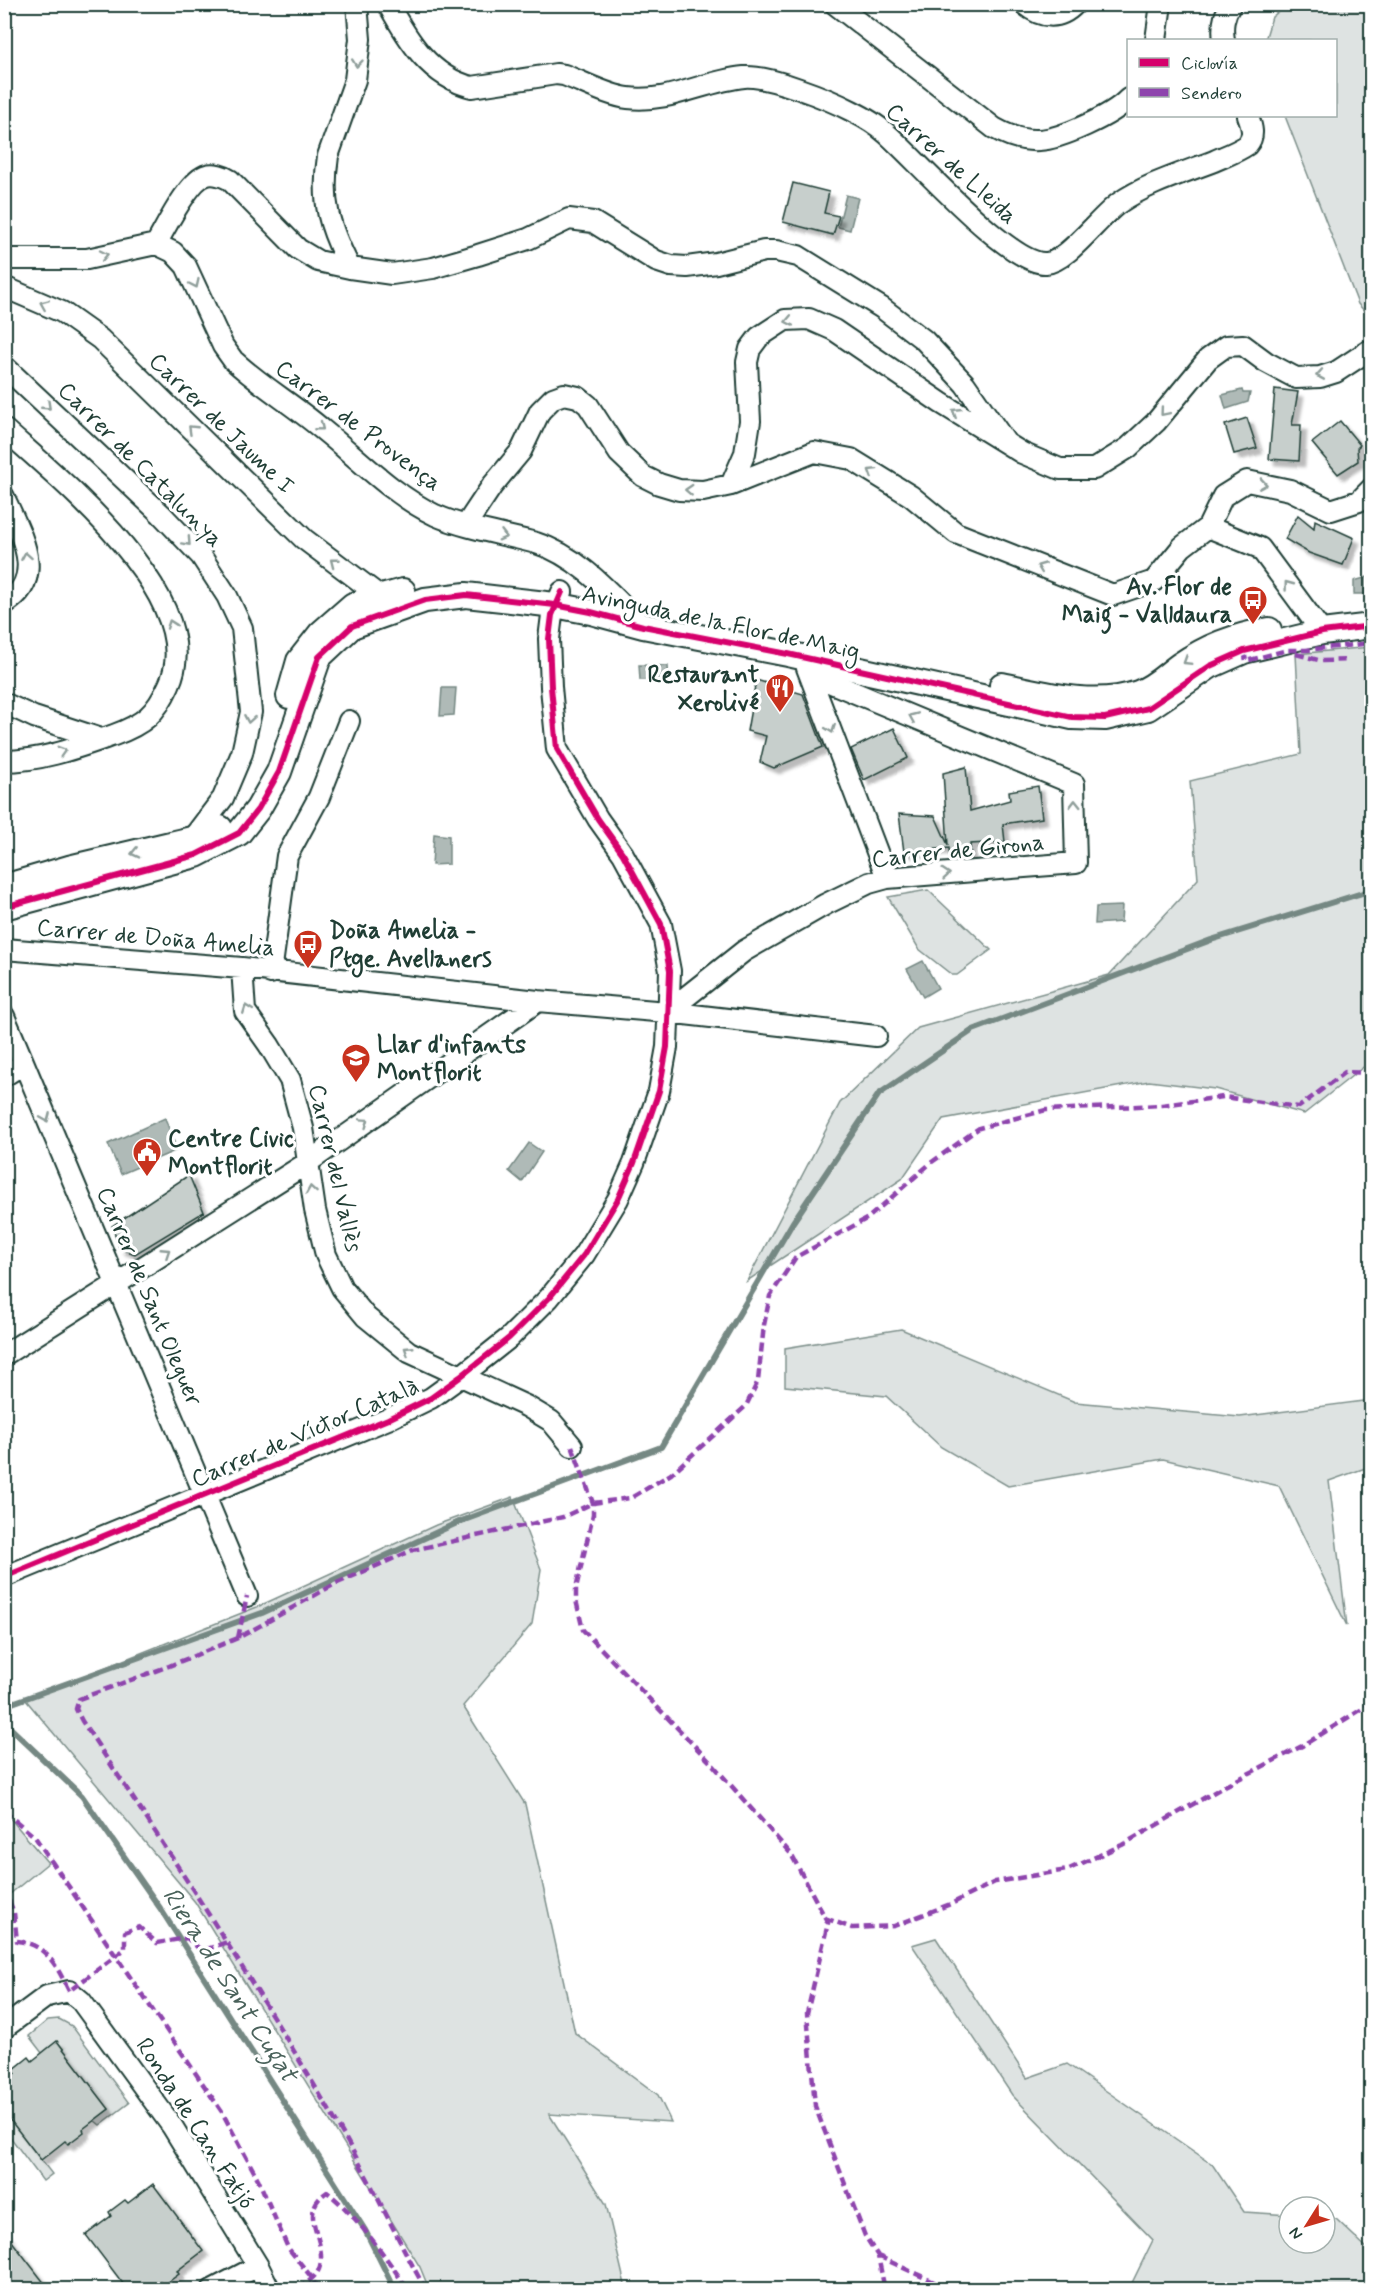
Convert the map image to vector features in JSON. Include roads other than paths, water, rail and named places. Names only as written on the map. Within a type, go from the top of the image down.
[{"type":"street","points":[[350,268],[330,226],[327,210],[326,168],[328,156],[355,80],[360,39],[357,4]]},
{"type":"street","name":"Carrer de Lleida","points":[[388,4],[403,30],[431,66],[444,77],[472,87],[555,74],[564,75],[625,98],[653,99],[745,77],[793,87],[849,109],[884,131],[998,240],[1020,255],[1045,264],[1067,254],[1102,217],[1121,202],[1142,190],[1247,145],[1252,140],[1248,117]]},
{"type":"street","points":[[835,4],[994,128],[1007,135],[1042,140],[1065,133],[1113,112],[1127,100]]},
{"type":"street","points":[[1024,4],[1041,15],[1052,17],[1070,9],[1075,4]]},
{"type":"street","points":[[1156,39],[1161,4]]},
{"type":"street","points":[[1224,39],[1222,27],[1226,11],[1231,4]]},
{"type":"street","points":[[4,262],[10,259],[87,258],[156,244],[179,203],[198,180],[206,175],[215,175],[230,180],[298,249],[318,261],[392,274],[433,268],[528,239],[569,219],[593,222],[656,261],[671,266],[687,267],[716,263],[764,251],[776,251],[798,256],[882,308],[924,340],[965,384],[1006,443]]},
{"type":"street","name":"Carrer de Provença","points":[[156,244],[173,252],[186,266],[223,346],[238,365],[322,428],[380,479],[436,515],[501,536],[537,544],[560,554],[590,575],[643,626]]},
{"type":"street","name":"Carrer de Jaume I","points":[[4,287],[63,312],[100,339],[304,539],[388,603]]},
{"type":"street","points":[[731,485],[745,453],[750,421],[747,362],[750,349],[766,332],[785,320],[809,319],[834,330],[941,403],[1022,453],[1060,469],[1094,469],[1128,448],[1156,422],[1208,359],[1226,346],[1243,345],[1266,362],[1296,378],[1328,375],[1368,351],[1371,353]]},
{"type":"street","name":"Carrer de Catalunya","points":[[4,366],[161,514],[201,556],[227,596],[242,628],[251,712],[242,753],[223,798],[192,839]]},
{"type":"street","points":[[466,525],[492,486],[521,451],[540,411],[553,398],[564,394],[578,397],[588,405],[619,453],[643,476],[659,484],[679,490],[703,491],[731,485],[814,452],[851,459],[911,496],[956,533],[1113,595],[1154,581],[1182,547],[1208,528],[1223,496],[1247,481],[1290,490],[1331,510],[1359,501],[1371,488]]},
{"type":"street","points":[[4,429],[122,541],[164,606],[173,630],[176,651],[174,674],[161,703],[136,727],[38,759],[4,761]]},
{"type":"street","points":[[4,497],[25,546],[29,574],[23,588],[14,598],[4,604]]},
{"type":"street","points":[[1208,528],[1260,548],[1323,632]]},
{"type":"street","name":"Avinguda de la Flor de Maig","points":[[4,907],[196,855],[239,833],[258,809],[279,772],[319,657],[352,626],[388,603],[436,583],[493,582],[558,598],[622,606],[804,660]]},
{"type":"street","name":"Avinguda de la Flor de Maig","points":[[558,598],[591,612],[643,626],[1072,717],[1105,718],[1148,708],[1210,666],[1228,657],[1323,632],[1371,626]]},
{"type":"street","name":"Carrer de Víctor Català","points":[[4,1577],[388,1419],[430,1398],[509,1338],[549,1298],[584,1255],[618,1199],[634,1163],[658,1091],[667,1047],[670,971],[661,924],[623,854],[598,819],[557,749],[549,639],[558,598]]},
{"type":"street","name":"Avinguda de la Flor de Maig","points":[[4,887],[69,868],[192,839],[217,830],[243,808],[265,771],[299,661],[321,633],[353,605],[388,603]]},
{"type":"street","points":[[804,660],[887,878]]},
{"type":"street","name":"Carrer de Girona","points":[[667,1012],[744,951],[826,904],[869,883],[887,878],[1076,863],[1074,784],[804,660]]},
{"type":"street","points":[[4,703],[34,717],[101,739]]},
{"type":"street","points":[[271,973],[287,856],[319,797],[349,721]]},
{"type":"street","name":"Carrer de Doña Amelia","points":[[4,949],[242,968],[271,973],[667,1012],[876,1036]]},
{"type":"street","name":"Carrer del Vallès","points":[[242,968],[245,1011],[290,1080],[303,1128],[315,1210],[326,1255],[342,1288],[366,1317],[409,1352],[526,1406],[551,1421],[572,1446]]},
{"type":"street","points":[[4,1355],[307,1162],[538,1001]]},
{"type":"street","name":"Carrer de Sant Oleguer","points":[[4,1016],[207,1495],[247,1596]]},
{"type":"street","points":[[4,1076],[23,1064]]},
{"type":"street","name":"Ronda de Can Fatjó","points":[[4,2028],[47,1996],[69,1991],[81,2001],[172,2126],[270,2289]]},
{"type":"street","points":[[212,2289],[258,2266]]},
{"type":"waterway","points":[[4,1706],[262,1613],[459,1522],[661,1447],[793,1222],[879,1094],[973,1030],[1211,940],[1372,890]]},
{"type":"waterway","name":"Riera de Sant Cugat","points":[[4,1722],[82,1796],[160,1908],[365,2230],[395,2290]]},
{"type":"place","name":"Av. Flor de Maig - Valldaura","points":[[1253,626]]},
{"type":"place","name":"Restaurant Xerolivé","points":[[780,714]]},
{"type":"place","name":"Doña Amelia - Ptge. Avellaners","points":[[308,970]]},
{"type":"place","name":"Llar d'infants Montflorit","points":[[356,1084]]},
{"type":"place","name":"Centre Civic Montflorit","points":[[147,1178]]}]
